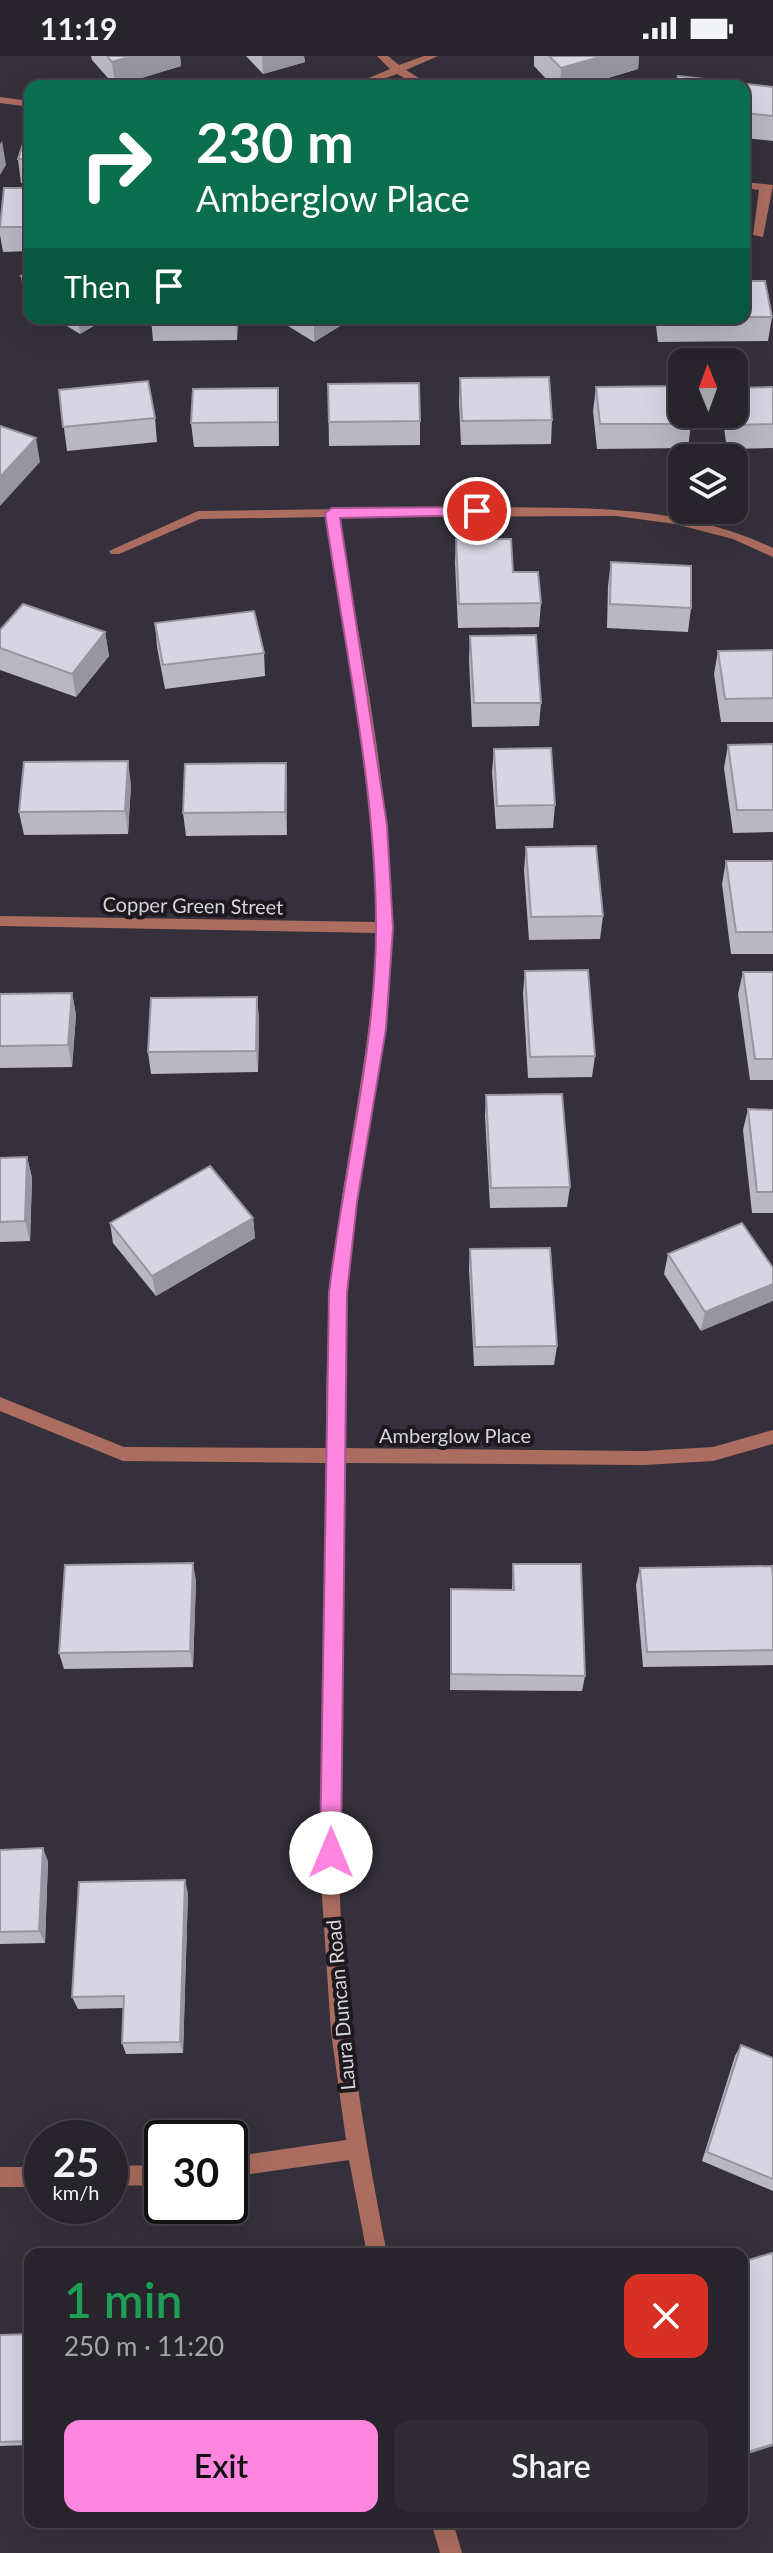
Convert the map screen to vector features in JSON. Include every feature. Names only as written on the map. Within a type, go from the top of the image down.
[{"type":"street","points":[[382,56],[416,80]]},
{"type":"street","points":[[371,80],[433,56]]},
{"type":"street","points":[[0,100],[24,103]]},
{"type":"street","points":[[759,235],[769,188]]},
{"type":"street","points":[[115,551],[198,515],[616,512],[737,536],[773,553]]},
{"type":"street","name":"Laura Duncan Road","points":[[332,513],[380,825],[384,928],[378,1029],[348,1202],[338,1293],[331,1901],[341,2035],[354,2149],[376,2248]]},
{"type":"street","name":"Copper Green Street","points":[[0,921],[384,928]]},
{"type":"street","name":"Amberglow Place","points":[[0,1404],[123,1454],[644,1458],[713,1454],[773,1437]]},
{"type":"street","points":[[248,2164],[354,2149]]},
{"type":"street","points":[[0,2177],[24,2177]]},
{"type":"street","points":[[444,2528],[451,2553]]},
{"type":"building","points":[[107,56],[132,56],[112,62]]},
{"type":"building","points":[[549,56],[603,56],[561,68]]},
{"type":"building","points":[[678,76],[713,80],[677,80]]},
{"type":"building","points":[[750,84],[773,87],[773,116],[750,114]]},
{"type":"building","points":[[24,141],[24,159],[18,159]]},
{"type":"building","points":[[4,188],[24,188],[24,227],[0,227]]},
{"type":"building","points":[[750,281],[765,281],[772,317],[750,317]]},
{"type":"building","points":[[549,377],[552,420],[462,421],[460,378]]},
{"type":"building","points":[[148,381],[155,418],[63,427],[59,390]]},
{"type":"building","points":[[419,383],[420,421],[329,422],[328,384]]},
{"type":"building","points":[[668,386],[668,424],[600,424],[596,387]]},
{"type":"building","points":[[773,387],[773,424],[748,425],[748,388]]},
{"type":"building","points":[[278,388],[278,422],[191,423],[193,389]]},
{"type":"building","points":[[0,426],[36,438],[0,477]]},
{"type":"building","points":[[456,539],[511,539],[513,572],[538,572],[541,603],[459,604]]},
{"type":"building","points":[[611,562],[691,566],[691,608],[610,604]]},
{"type":"building","points":[[23,604],[105,632],[72,674],[0,648],[0,630]]},
{"type":"building","points":[[254,611],[264,653],[163,665],[155,623]]},
{"type":"building","points":[[536,635],[541,703],[474,703],[470,636]]},
{"type":"building","points":[[773,650],[773,698],[725,699],[718,651]]},
{"type":"building","points":[[773,744],[773,810],[737,810],[728,745]]},
{"type":"building","points":[[551,748],[555,805],[497,806],[494,749]]},
{"type":"building","points":[[128,761],[125,811],[19,812],[24,762]]},
{"type":"building","points":[[286,763],[285,812],[183,813],[185,764]]},
{"type":"building","points":[[596,846],[603,916],[531,917],[526,847]]},
{"type":"building","points":[[726,861],[773,861],[773,932],[736,932]]},
{"type":"building","points":[[588,970],[595,1056],[530,1057],[525,971]]},
{"type":"building","points":[[743,972],[773,972],[773,1059],[755,1059]]},
{"type":"building","points":[[72,993],[68,1045],[0,1046],[0,994]]},
{"type":"building","points":[[257,997],[256,1051],[148,1052],[151,998]]},
{"type":"building","points":[[562,1094],[570,1187],[491,1188],[486,1095]]},
{"type":"building","points":[[748,1109],[773,1110],[773,1192],[757,1192]]},
{"type":"building","points":[[27,1157],[25,1221],[0,1222],[0,1158]]},
{"type":"building","points":[[210,1166],[253,1218],[152,1276],[110,1223]]},
{"type":"building","points":[[742,1223],[773,1268],[773,1284],[705,1312],[668,1254]]},
{"type":"building","points":[[550,1248],[557,1346],[475,1347],[470,1249]]},
{"type":"building","points":[[193,1563],[190,1651],[59,1653],[65,1565]]},
{"type":"building","points":[[513,1564],[581,1564],[585,1676],[451,1674],[451,1589],[514,1590]]},
{"type":"building","points":[[772,1566],[773,1650],[647,1652],[640,1568]]},
{"type":"building","points":[[43,1848],[39,1931],[0,1932],[0,1850]]},
{"type":"building","points":[[185,1880],[180,2042],[122,2043],[124,1996],[72,1997],[79,1882]]},
{"type":"building","points":[[741,2045],[773,2058],[773,2179],[707,2152]]},
{"type":"building","points":[[772,2253],[773,2256],[773,2444],[748,2452],[748,2260]]},
{"type":"building","points":[[24,2334],[24,2441],[0,2442],[0,2335]]},
{"type":"route","points":[[331,1853],[338,1293],[348,1202],[378,1029],[384,928],[380,825],[332,513],[477,511]]}]
